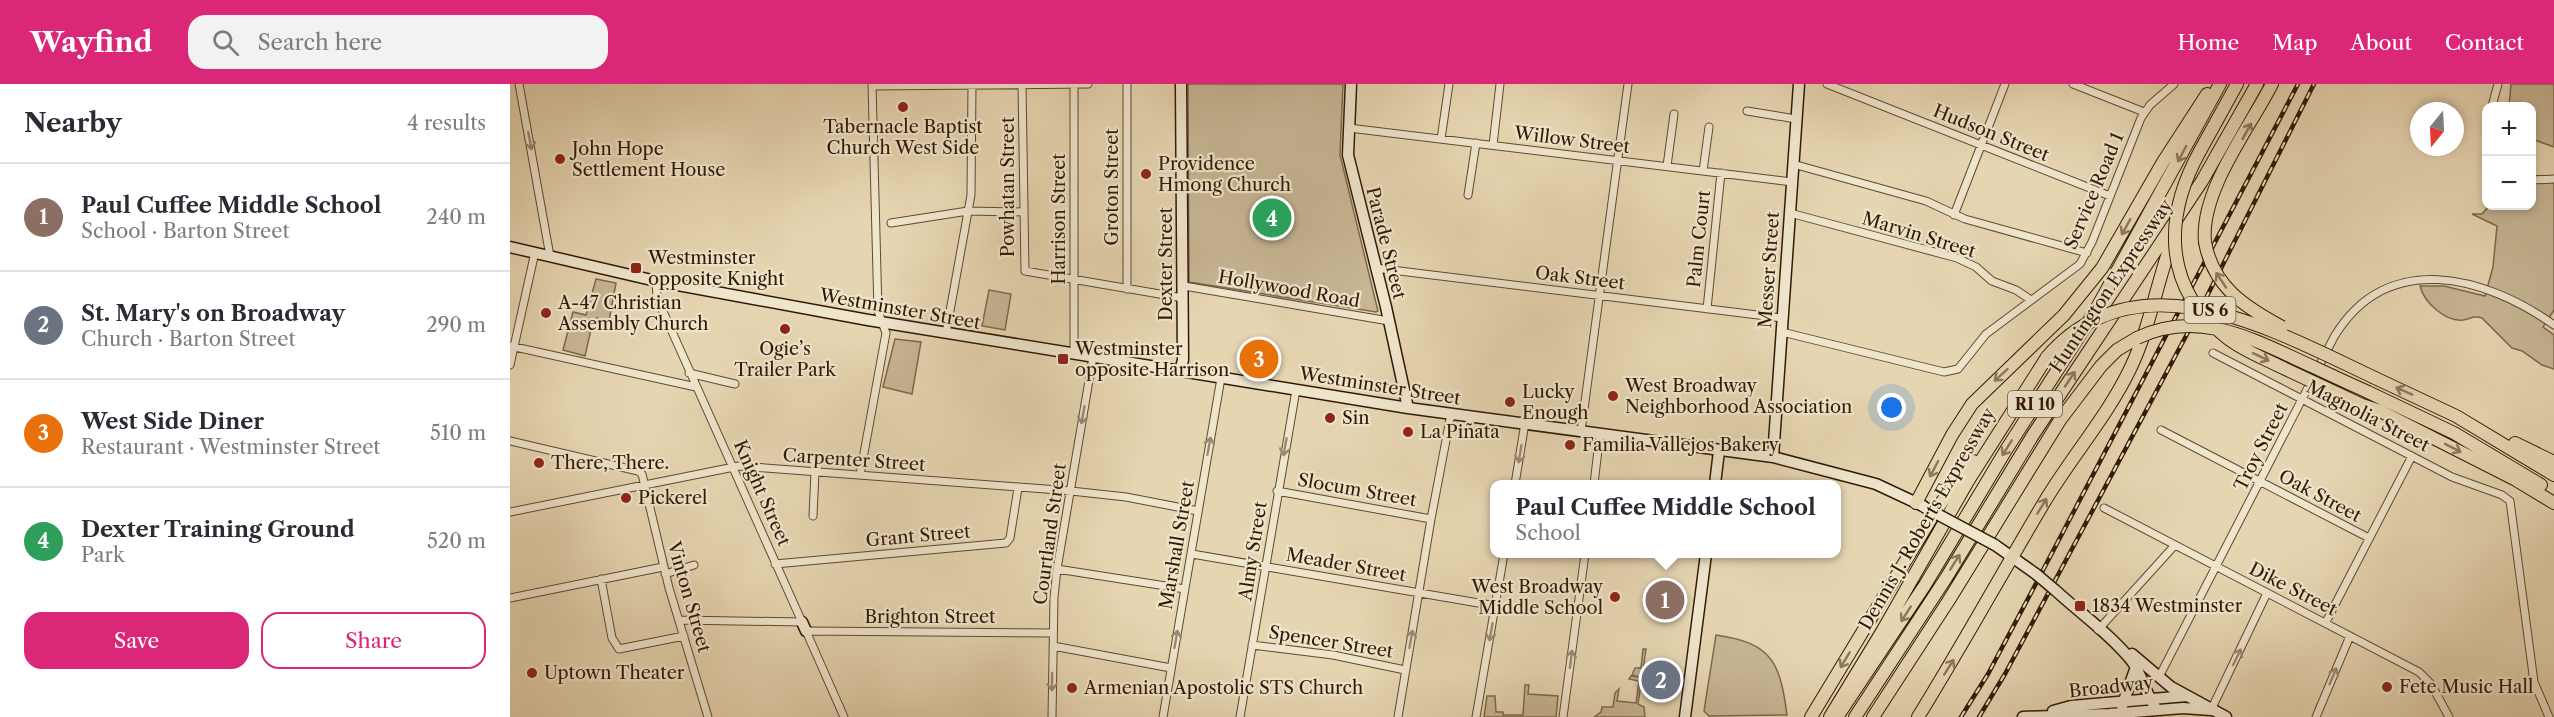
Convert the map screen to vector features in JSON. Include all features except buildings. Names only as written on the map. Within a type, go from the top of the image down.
[{"type":"highway","points":[[1920,505],[1952,435],[1972,404],[2064,315],[2098,274],[2163,162],[2214,84]]},
{"type":"highway","name":"Huntington Expressway","points":[[1837,717],[1925,585],[2006,450],[2094,313],[2125,261],[2220,84]]},
{"type":"highway","points":[[2237,84],[2182,189],[2175,222],[2178,263],[2194,302],[2214,327],[2239,346],[2362,405],[2380,411],[2496,470],[2554,503]]},
{"type":"highway","name":"Huntington Expressway","points":[[1855,717],[1930,603],[2033,435],[2186,207],[2257,84]]},
{"type":"highway","points":[[2272,84],[2212,193],[2206,213],[2205,242],[2217,276],[2241,303],[2375,378]]},
{"type":"highway","points":[[1918,717],[2049,495],[2130,369],[2164,264],[2186,207]]},
{"type":"highway","name":"Dennis J. Roberts Expressway","points":[[1830,717],[1995,438],[2047,357],[2074,333],[2109,315],[2146,307],[2184,307],[2221,313],[2258,324],[2470,424],[2554,475]]},
{"type":"highway","name":"US 6","points":[[1873,717],[1938,618],[2060,420],[2106,360],[2137,338],[2158,329],[2179,325],[2202,326],[2225,329],[2260,342],[2454,433],[2554,494]]},
{"type":"highway","points":[[2470,424],[2554,462]]},
{"type":"highway","points":[[1811,717],[1942,501],[1959,477],[1995,438]]},
{"type":"main road","name":"Dexter Street","points":[[1180,371],[1183,360],[1184,286],[1181,84]]},
{"type":"main road","name":"Parade Street","points":[[1351,84],[1348,155],[1408,408]]},
{"type":"main road","name":"Messer Street","points":[[1773,458],[1799,84]]},
{"type":"main road","name":"Westminster Street","points":[[510,247],[656,281],[882,322],[1408,408],[1773,458],[1867,481],[1920,505],[1995,545],[2036,574],[2136,667],[2149,699],[2157,710]]},
{"type":"main road","points":[[1715,480],[1719,451]]},
{"type":"main road","points":[[1685,717],[1705,558]]},
{"type":"main road","name":"Westminster Street","points":[[2098,630],[2158,677],[2226,717]]},
{"type":"main road","points":[[2117,715],[2136,667]]},
{"type":"main road","name":"Broadway","points":[[2039,716],[2071,706],[2187,696]]},
{"type":"main road","name":"Broadway","points":[[2023,717],[2117,715],[2157,710],[2211,710]]},
{"type":"street","points":[[519,84],[550,256]]},
{"type":"street","name":"Powhatan Street","points":[[1022,84],[1025,271],[1183,298]]},
{"type":"street","name":"Harrison Street","points":[[1074,84],[1074,354]]},
{"type":"street","points":[[860,475],[886,333],[878,311],[872,85],[1088,84]]},
{"type":"street","name":"Groton Street","points":[[1127,84],[1127,289]]},
{"type":"street","points":[[1441,139],[1449,84]]},
{"type":"street","points":[[1493,145],[1500,84]]},
{"type":"street","points":[[1581,431],[1628,84]]},
{"type":"street","name":"Hudson Street","points":[[1827,84],[2110,196]]},
{"type":"street","points":[[1954,215],[2006,84]]},
{"type":"street","points":[[2073,84],[2144,112]]},
{"type":"street","name":"Service Road 1","points":[[1782,332],[1944,372],[1953,372],[1960,368],[1986,334],[2075,269],[2087,253],[2144,112],[2174,84]]},
{"type":"street","points":[[2493,102],[2498,84]]},
{"type":"street","points":[[946,333],[972,185],[972,85]]},
{"type":"street","points":[[1748,111],[1797,119]]},
{"type":"street","points":[[1667,166],[1674,114]]},
{"type":"street","points":[[1703,171],[1709,127]]},
{"type":"street","name":"Willow Street","points":[[1349,128],[1792,182]]},
{"type":"street","points":[[1468,195],[1476,143]]},
{"type":"street","points":[[1793,164],[1931,203],[1954,215],[2087,253]]},
{"type":"street","name":"Palm Court","points":[[1707,309],[1721,173]]},
{"type":"street","points":[[2536,180],[2554,179]]},
{"type":"street","points":[[891,223],[968,211],[1023,212]]},
{"type":"street","name":"Marvin Street","points":[[1790,213],[1957,258],[1976,267],[1992,281],[2016,290],[2031,300]]},
{"type":"street","points":[[510,365],[512,346],[536,252]]},
{"type":"street","name":"Oak Street","points":[[1375,268],[1782,318]]},
{"type":"street","name":"Troy Street","points":[[2158,677],[2340,327],[2363,304],[2393,285],[2433,278],[2473,283],[2508,296],[2554,325]]},
{"type":"street","name":"Knight Street","points":[[656,281],[657,298],[689,373],[844,717]]},
{"type":"street","name":"Hollywood Road","points":[[1184,286],[1389,321]]},
{"type":"street","points":[[512,346],[696,387]]},
{"type":"street","name":"Magnolia Street","points":[[2213,353],[2458,479],[2502,495],[2510,501],[2534,682],[2549,717]]},
{"type":"street","name":"Courtland Street","points":[[1052,717],[1053,633],[1058,570],[1093,357]]},
{"type":"street","points":[[689,373],[735,384]]},
{"type":"street","name":"Marshall Street","points":[[1163,717],[1221,378]]},
{"type":"street","name":"Almy Street","points":[[1240,717],[1296,390]]},
{"type":"street","points":[[1398,717],[1431,519],[1452,414]]},
{"type":"street","points":[[1516,480],[1525,423]]},
{"type":"street","name":"Oak Street","points":[[2161,430],[2369,538]]},
{"type":"street","points":[[1594,480],[1600,433]]},
{"type":"street","points":[[510,441],[638,471],[642,474],[646,485]]},
{"type":"street","points":[[2325,622],[2412,456]]},
{"type":"street","name":"Carpenter Street","points":[[510,512],[732,467],[1071,491],[1126,497],[1198,511]]},
{"type":"street","points":[[813,516],[815,472]]},
{"type":"street","name":"Vinton Street","points":[[646,485],[664,570],[708,717]]},
{"type":"street","name":"Grant Street","points":[[775,564],[1006,543],[1010,538],[1018,488]]},
{"type":"street","name":"Slocum Street","points":[[1277,491],[1431,519]]},
{"type":"street","name":"Dike Street","points":[[2104,508],[2424,676],[2433,687],[2449,717]]},
{"type":"street","points":[[2098,630],[2175,545]]},
{"type":"street","name":"Meader Street","points":[[1192,554],[1496,606]]},
{"type":"street","points":[[1476,717],[1503,558]]},
{"type":"street","points":[[1563,717],[1584,558]]},
{"type":"street","points":[[510,598],[601,579],[694,565]]},
{"type":"street","points":[[1058,570],[1185,589]]},
{"type":"street","points":[[601,579],[612,638],[614,645],[619,649],[684,636]]},
{"type":"street","points":[[2211,710],[2267,593]]},
{"type":"street","name":"Brighton Street","points":[[679,620],[1053,633]]},
{"type":"street","points":[[2316,717],[2350,636]]},
{"type":"street","name":"Spencer Street","points":[[1252,645],[1333,655],[1405,670]]},
{"type":"street","points":[[1053,646],[1171,668]]},
{"type":"shaded area","points":[[1188,84],[1343,84],[1340,155],[1378,311],[1189,282]]},
{"type":"shaded area","points":[[2511,84],[2554,84],[2554,147],[2536,140],[2536,102],[2509,102]]},
{"type":"shaded area","points":[[2536,176],[2554,176],[2554,310],[2543,327],[2554,335],[2554,369],[2512,348],[2482,318],[2456,320],[2449,318],[2436,310],[2422,292],[2420,286],[2444,286],[2485,296],[2493,267],[2497,226],[2472,214],[2482,214],[2486,210],[2536,210]]},
{"type":"shaded area","points":[[596,279],[616,283],[609,321],[597,318],[595,325],[592,325],[585,356],[563,350],[573,312],[586,315]]},
{"type":"shaded area","points":[[989,290],[1011,294],[1005,330],[982,326]]},
{"type":"shaded area","points":[[895,339],[921,342],[912,394],[883,387]]},
{"type":"shaded area","points":[[1716,635],[1750,643],[1770,658],[1781,681],[1787,715],[1709,716],[1704,711]]},
{"type":"shaded area","points":[[1643,649],[1646,649],[1638,704],[1644,707],[1645,717],[1594,717],[1601,712],[1602,707],[1613,707],[1615,693],[1619,689],[1617,701],[1636,703],[1639,681],[1629,679],[1631,676],[1638,677],[1632,675],[1635,668],[1641,668]]},
{"type":"shaded area","points":[[1525,685],[1529,685],[1528,694],[1558,696],[1556,717],[1484,717],[1487,696],[1495,696],[1496,712],[1503,712],[1503,715],[1523,715]]},
{"type":"railway","points":[[1961,717],[1988,674],[2298,84]]},
{"type":"railway","points":[[1979,717],[2005,674],[2201,308],[2314,84]]},
{"type":"place","name":"Tabernacle Baptist Church West Side","points":[[903,107]]},
{"type":"place","name":"John Hope Settlement House","points":[[560,159]]},
{"type":"place","name":"Providence Hmong Church","points":[[1146,174]]},
{"type":"place","name":"Dexter Training Ground","points":[[1272,218]]},
{"type":"place","name":"Westminster opposite Knight","points":[[636,268]]},
{"type":"place","name":"A-47 Christian Assembly Church","points":[[546,313]]},
{"type":"place","name":"Ogie’s Trailer Park","points":[[785,329]]},
{"type":"place","name":"Westminster opposite Harrison","points":[[1063,359]]},
{"type":"place","name":"West Side Diner","points":[[1259,359]]},
{"type":"place","name":"West Broadway Neighborhood Association","points":[[1613,396]]},
{"type":"place","name":"Lucky Enough","points":[[1510,402]]},
{"type":"place","name":"Sin","points":[[1330,418]]},
{"type":"place","name":"La Piñata","points":[[1408,432]]},
{"type":"place","name":"Familia Vallejos Bakery","points":[[1570,445]]},
{"type":"place","name":"There, There.","points":[[539,463]]},
{"type":"place","name":"Pickerel","points":[[626,498]]},
{"type":"place","name":"West Broadway Middle School","points":[[1615,597]]},
{"type":"place","name":"Paul Cuffee Middle School","points":[[1665,600]]},
{"type":"place","name":"1834 Westminster","points":[[2080,606]]},
{"type":"place","name":"Uptown Theater","points":[[532,673]]},
{"type":"place","name":"St. Mary's on Broadway","points":[[1661,680]]},
{"type":"place","name":"Fete Music Hall","points":[[2387,687]]},
{"type":"place","name":"Armenian Apostolic STS Church","points":[[1072,688]]}]
